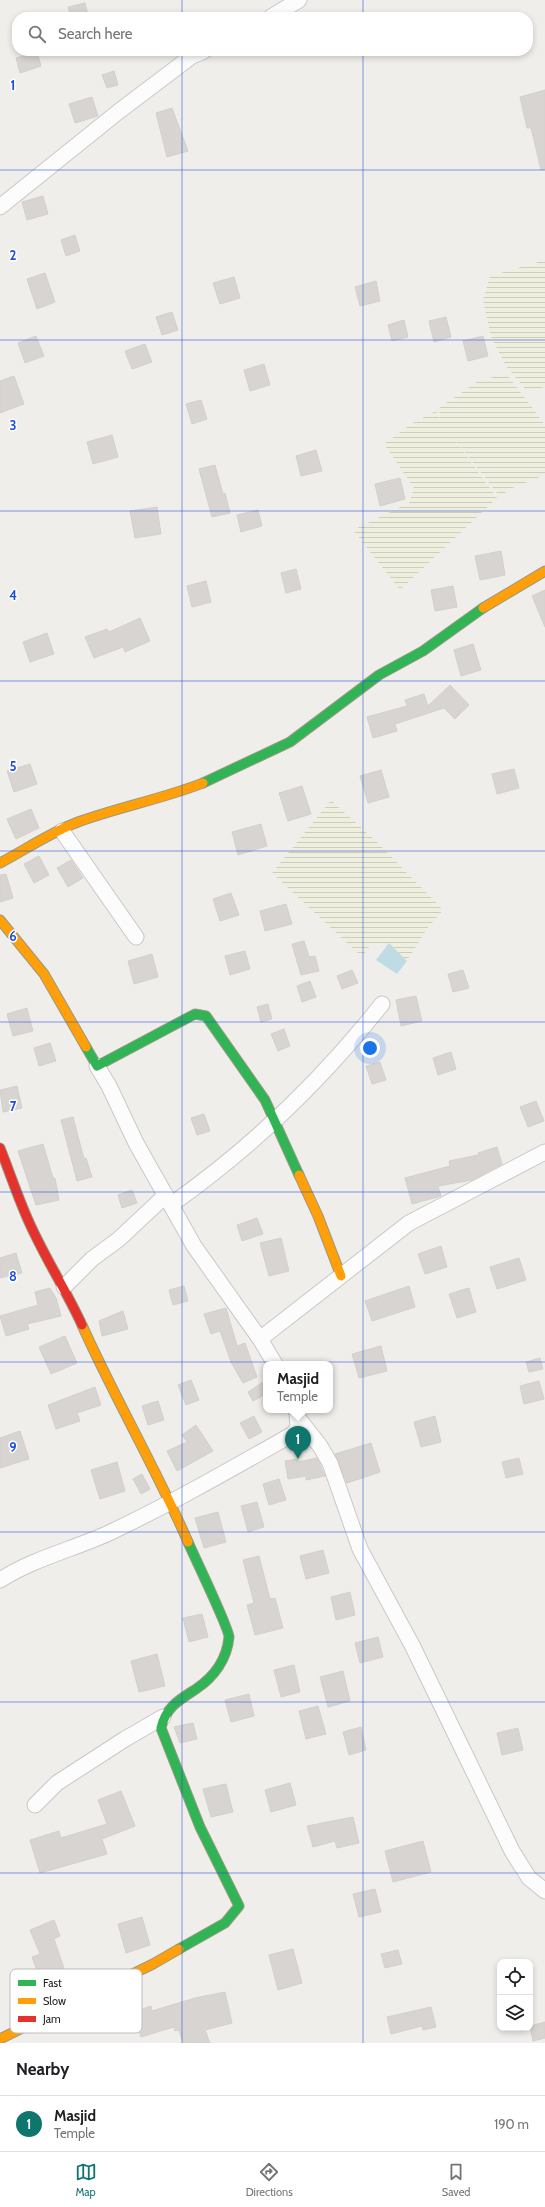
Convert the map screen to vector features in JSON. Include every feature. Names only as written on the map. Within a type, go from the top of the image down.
[{"type":"street","points":[[279,12],[299,0]]},
{"type":"street","points":[[0,207],[118,112],[192,56]]},
{"type":"street","points":[[0,863],[76,823],[115,809],[177,793],[217,778],[290,742],[379,675],[423,651],[492,602],[545,570]]},
{"type":"street","points":[[62,831],[103,891],[128,922],[136,937]]},
{"type":"street","points":[[0,920],[44,974],[109,1086],[136,1143],[194,1246],[260,1339],[273,1361]]},
{"type":"street","points":[[64,1287],[92,1259],[169,1200],[196,1187],[275,1121],[346,1050],[382,1004]]},
{"type":"street","points":[[97,1066],[195,1014],[206,1016],[265,1100],[318,1216],[341,1276]]},
{"type":"street","points":[[0,1148],[29,1222],[50,1265],[64,1287],[100,1366],[171,1503],[228,1635],[225,1658],[209,1679],[175,1701],[163,1717],[125,1738],[57,1783],[35,1805]]},
{"type":"street","points":[[260,1339],[410,1223],[545,1152]]},
{"type":"street","points":[[0,1580],[38,1562],[109,1533],[171,1503],[293,1434],[298,1427],[297,1414]]},
{"type":"street","points":[[297,1414],[320,1446],[330,1464],[360,1549],[412,1647],[512,1851],[529,1878],[545,1891]]},
{"type":"street","points":[[142,1969],[225,1923],[239,1906],[200,1827],[162,1728],[163,1717]]},
{"type":"street","points":[[0,2039],[12,2033]]},
{"type":"green space","points":[[545,260],[545,387],[527,391],[506,366],[491,337],[483,300],[490,276]]},
{"type":"green space","points":[[506,373],[545,425],[545,475],[510,489],[500,497],[452,436],[497,498],[400,590],[353,530],[409,503],[414,488],[384,444],[414,422],[436,411],[440,419],[439,408],[477,382]]},
{"type":"green space","points":[[331,800],[379,844],[443,910],[427,929],[407,961],[389,943],[372,943],[362,957],[272,873]]},
{"type":"water","points":[[389,943],[407,961],[397,974],[376,960]]},
{"type":"building","points":[[85,3],[87,12],[70,12],[68,7]]},
{"type":"building","points":[[23,56],[38,56],[41,66],[20,73],[16,58]]},
{"type":"building","points":[[114,71],[118,85],[107,88],[102,75]]},
{"type":"building","points":[[545,90],[545,169],[541,170],[531,128],[527,128],[520,97]]},
{"type":"building","points":[[92,97],[98,116],[75,123],[69,104]]},
{"type":"building","points":[[172,108],[188,151],[167,157],[156,113]]},
{"type":"building","points":[[43,196],[48,214],[27,220],[22,202]]},
{"type":"building","points":[[75,235],[80,251],[66,256],[61,240]]},
{"type":"building","points":[[45,273],[55,302],[37,309],[27,279]]},
{"type":"building","points":[[234,277],[240,298],[220,304],[213,283]]},
{"type":"building","points":[[376,281],[380,301],[360,306],[355,287]]},
{"type":"building","points":[[172,312],[178,330],[162,335],[156,317]]},
{"type":"building","points":[[446,317],[451,337],[434,342],[429,321]]},
{"type":"building","points":[[404,320],[408,337],[392,341],[388,325]]},
{"type":"building","points":[[36,336],[44,356],[25,363],[18,343]]},
{"type":"building","points":[[483,336],[488,356],[468,361],[463,341]]},
{"type":"building","points":[[145,344],[152,362],[132,369],[125,351]]},
{"type":"building","points":[[264,364],[270,385],[250,391],[244,370]]},
{"type":"building","points":[[14,376],[24,404],[0,413],[0,381]]},
{"type":"building","points":[[201,400],[207,419],[192,424],[186,404]]},
{"type":"building","points":[[112,435],[118,457],[93,464],[87,442]]},
{"type":"building","points":[[316,450],[322,471],[301,476],[296,456]]},
{"type":"building","points":[[215,465],[230,513],[212,517],[199,469]]},
{"type":"building","points":[[400,478],[405,499],[380,506],[375,484]]},
{"type":"building","points":[[157,507],[161,534],[135,538],[130,511]]},
{"type":"building","points":[[258,510],[262,526],[241,532],[237,515]]},
{"type":"building","points":[[501,551],[505,575],[480,580],[475,556]]},
{"type":"building","points":[[296,569],[301,589],[286,593],[281,573]]},
{"type":"building","points":[[206,581],[211,602],[192,607],[187,586]]},
{"type":"building","points":[[453,586],[457,607],[435,611],[431,590]]},
{"type":"building","points":[[545,590],[545,627],[532,596]]},
{"type":"building","points":[[140,618],[150,641],[125,652],[123,647],[94,658],[85,637],[107,629],[109,632]]},
{"type":"building","points":[[47,633],[54,654],[30,662],[23,642]]},
{"type":"building","points":[[473,644],[481,670],[461,676],[454,650]]},
{"type":"building","points":[[450,685],[469,705],[455,719],[444,708],[395,724],[397,731],[373,738],[367,717],[407,706],[405,700],[424,694],[428,706]]},
{"type":"building","points":[[30,764],[37,784],[14,792],[7,771]]},
{"type":"building","points":[[514,769],[519,788],[497,794],[492,774]]},
{"type":"building","points":[[381,770],[389,797],[368,803],[360,776]]},
{"type":"building","points":[[302,786],[311,814],[288,821],[279,793]]},
{"type":"building","points":[[31,809],[39,828],[16,839],[7,819]]},
{"type":"building","points":[[261,824],[267,846],[238,855],[232,832]]},
{"type":"building","points":[[39,856],[49,875],[34,883],[24,864]]},
{"type":"building","points":[[71,860],[83,878],[68,887],[57,868]]},
{"type":"building","points":[[6,874],[13,898],[0,902],[0,875]]},
{"type":"building","points":[[231,893],[239,915],[220,921],[213,899]]},
{"type":"building","points":[[286,904],[292,924],[265,931],[260,911]]},
{"type":"building","points":[[304,941],[309,957],[315,956],[319,971],[301,975],[292,944]]},
{"type":"building","points":[[245,951],[250,969],[230,975],[225,956]]},
{"type":"building","points":[[152,954],[158,977],[134,984],[128,961]]},
{"type":"building","points":[[352,970],[358,983],[342,989],[337,976]]},
{"type":"building","points":[[463,970],[469,988],[453,992],[448,974]]},
{"type":"building","points":[[310,981],[316,997],[302,1002],[297,986]]},
{"type":"building","points":[[416,996],[422,1021],[401,1026],[396,1000]]},
{"type":"building","points":[[268,1004],[272,1019],[261,1022],[257,1007]]},
{"type":"building","points":[[27,1008],[33,1031],[13,1036],[7,1014]]},
{"type":"building","points":[[284,1029],[290,1046],[278,1051],[271,1034]]},
{"type":"building","points":[[50,1043],[56,1061],[39,1066],[34,1048]]},
{"type":"building","points":[[451,1052],[456,1069],[438,1075],[433,1058]]},
{"type":"building","points":[[380,1062],[386,1080],[372,1084],[366,1066]]},
{"type":"building","points":[[17,1086],[22,1108],[3,1112],[0,1090]]},
{"type":"building","points":[[536,1101],[544,1121],[528,1127],[520,1107]]},
{"type":"building","points":[[204,1114],[210,1131],[197,1135],[191,1118]]},
{"type":"building","points":[[73,1117],[84,1159],[86,1158],[92,1177],[77,1181],[61,1120]]},
{"type":"building","points":[[43,1144],[53,1178],[55,1178],[59,1200],[36,1205],[18,1151]]},
{"type":"building","points":[[497,1147],[502,1164],[472,1180],[438,1186],[441,1196],[412,1204],[405,1178],[450,1166],[449,1161],[478,1155],[478,1153]]},
{"type":"building","points":[[132,1190],[137,1203],[122,1208],[118,1195]]},
{"type":"building","points":[[257,1218],[263,1234],[242,1241],[237,1225]]},
{"type":"building","points":[[281,1238],[289,1271],[269,1276],[260,1243]]},
{"type":"building","points":[[441,1246],[447,1267],[425,1274],[418,1254]]},
{"type":"building","points":[[16,1253],[22,1273],[0,1278],[0,1258]]},
{"type":"building","points":[[519,1258],[526,1280],[497,1289],[490,1267]]},
{"type":"building","points":[[184,1286],[188,1301],[173,1305],[169,1290]]},
{"type":"building","points":[[409,1286],[415,1307],[372,1321],[365,1301]]},
{"type":"building","points":[[50,1288],[56,1298],[61,1316],[27,1324],[29,1329],[6,1336],[0,1316],[38,1305],[35,1292]]},
{"type":"building","points":[[469,1288],[476,1312],[457,1318],[449,1294]]},
{"type":"building","points":[[226,1308],[237,1346],[245,1343],[257,1377],[243,1383],[231,1362],[220,1331],[211,1334],[204,1314]]},
{"type":"building","points":[[123,1311],[128,1329],[102,1336],[99,1321]]},
{"type":"building","points":[[65,1336],[77,1363],[51,1374],[39,1347]]},
{"type":"building","points":[[381,1346],[387,1371],[359,1378],[352,1354]]},
{"type":"building","points":[[540,1358],[543,1369],[529,1372],[526,1362]]},
{"type":"building","points":[[191,1380],[199,1400],[186,1405],[178,1385]]},
{"type":"building","points":[[539,1381],[544,1399],[524,1404],[520,1386]]},
{"type":"building","points":[[263,1382],[263,1396],[253,1401],[248,1392]]},
{"type":"building","points":[[95,1387],[101,1405],[77,1413],[80,1421],[56,1429],[48,1405]]},
{"type":"building","points":[[158,1401],[164,1420],[148,1425],[142,1406]]},
{"type":"building","points":[[254,1416],[262,1432],[249,1439],[240,1423]]},
{"type":"building","points":[[435,1416],[441,1442],[421,1447],[414,1422]]},
{"type":"building","points":[[196,1425],[213,1451],[177,1471],[167,1451],[187,1442],[182,1435]]},
{"type":"building","points":[[20,1431],[29,1459],[0,1468],[0,1438]]},
{"type":"building","points":[[371,1443],[380,1472],[347,1483],[335,1454]]},
{"type":"building","points":[[317,1458],[325,1476],[306,1480],[306,1476],[288,1479],[285,1461],[298,1459],[298,1462]]},
{"type":"building","points":[[519,1458],[523,1474],[506,1478],[502,1462]]},
{"type":"building","points":[[117,1462],[125,1491],[100,1499],[91,1470]]},
{"type":"building","points":[[142,1474],[150,1489],[141,1494],[133,1479]]},
{"type":"building","points":[[279,1479],[286,1500],[269,1505],[263,1484]]},
{"type":"building","points":[[257,1502],[264,1527],[248,1532],[241,1506]]},
{"type":"building","points":[[218,1512],[226,1542],[204,1548],[195,1518]]},
{"type":"building","points":[[323,1550],[329,1573],[306,1579],[300,1556]]},
{"type":"building","points":[[259,1556],[270,1599],[275,1598],[283,1628],[255,1635],[247,1605],[254,1603],[243,1560]]},
{"type":"building","points":[[350,1592],[355,1615],[336,1620],[331,1597]]},
{"type":"building","points":[[202,1614],[208,1637],[189,1642],[183,1618]]},
{"type":"building","points":[[378,1637],[383,1657],[360,1663],[355,1643]]},
{"type":"building","points":[[157,1654],[165,1686],[139,1692],[131,1661]]},
{"type":"building","points":[[294,1665],[300,1692],[281,1697],[274,1670]]},
{"type":"building","points":[[343,1671],[350,1701],[328,1707],[320,1677]]},
{"type":"building","points":[[249,1694],[254,1716],[231,1722],[225,1700]]},
{"type":"building","points":[[318,1706],[326,1734],[306,1739],[299,1711]]},
{"type":"building","points":[[193,1723],[197,1739],[180,1743],[174,1727]]},
{"type":"building","points":[[361,1727],[366,1750],[349,1755],[343,1732]]},
{"type":"building","points":[[518,1728],[523,1750],[502,1755],[497,1733]]},
{"type":"building","points":[[290,1783],[296,1805],[271,1812],[265,1790]]},
{"type":"building","points":[[226,1784],[233,1812],[211,1817],[203,1789]]},
{"type":"building","points":[[121,1791],[135,1826],[102,1839],[107,1854],[40,1873],[30,1840],[59,1831],[61,1838],[107,1824],[98,1800]]},
{"type":"building","points":[[353,1817],[359,1843],[337,1848],[335,1841],[313,1847],[307,1826]]},
{"type":"building","points":[[423,1841],[431,1872],[393,1882],[385,1851]]},
{"type":"building","points":[[375,1889],[381,1912],[359,1917],[353,1894]]},
{"type":"building","points":[[142,1917],[150,1945],[126,1953],[118,1924]]},
{"type":"building","points":[[54,1920],[60,1936],[54,1939],[64,1969],[36,1969],[32,1957],[40,1954],[30,1930]]},
{"type":"building","points":[[293,1949],[302,1983],[278,1990],[269,1955]]},
{"type":"building","points":[[398,1950],[402,1964],[385,1968],[381,1954]]},
{"type":"building","points":[[225,1992],[232,2023],[205,2030],[210,2043],[183,2043],[179,2030],[175,2031],[174,2027],[141,2037],[140,2033],[142,2033],[142,2009],[151,2006],[152,2011],[195,1998]]},
{"type":"building","points":[[431,2007],[436,2027],[423,2030],[422,2026],[391,2034],[387,2017]]},
{"type":"building","points":[[545,2022],[545,2038],[533,2041],[531,2031],[533,2031],[533,2025]]},
{"type":"traffic: fast","points":[[203,783],[290,742],[379,675],[423,651],[483,608]]},
{"type":"traffic: fast","points":[[86,1047],[97,1066],[195,1014],[206,1016],[265,1100],[299,1175]]},
{"type":"traffic: fast","points":[[179,1949],[225,1923],[239,1906],[200,1827],[161,1728],[170,1709],[203,1684],[214,1673],[226,1653],[228,1645],[229,1637],[218,1607],[188,1542]]},
{"type":"traffic: slow","points":[[483,608],[545,571]]},
{"type":"traffic: slow","points":[[0,863],[48,836],[78,822],[172,794],[203,783]]},
{"type":"traffic: slow","points":[[0,920],[44,974],[86,1047]]},
{"type":"traffic: slow","points":[[299,1175],[318,1216],[341,1276]]},
{"type":"traffic: slow","points":[[82,1325],[108,1380],[163,1487],[188,1542]]},
{"type":"traffic: slow","points":[[142,1969],[179,1949]]},
{"type":"traffic: slow","points":[[0,2039],[12,2033]]},
{"type":"traffic: jam","points":[[0,1148],[29,1222],[82,1325]]},
{"type":"place","name":"Masjid","points":[[298,1459]]}]
